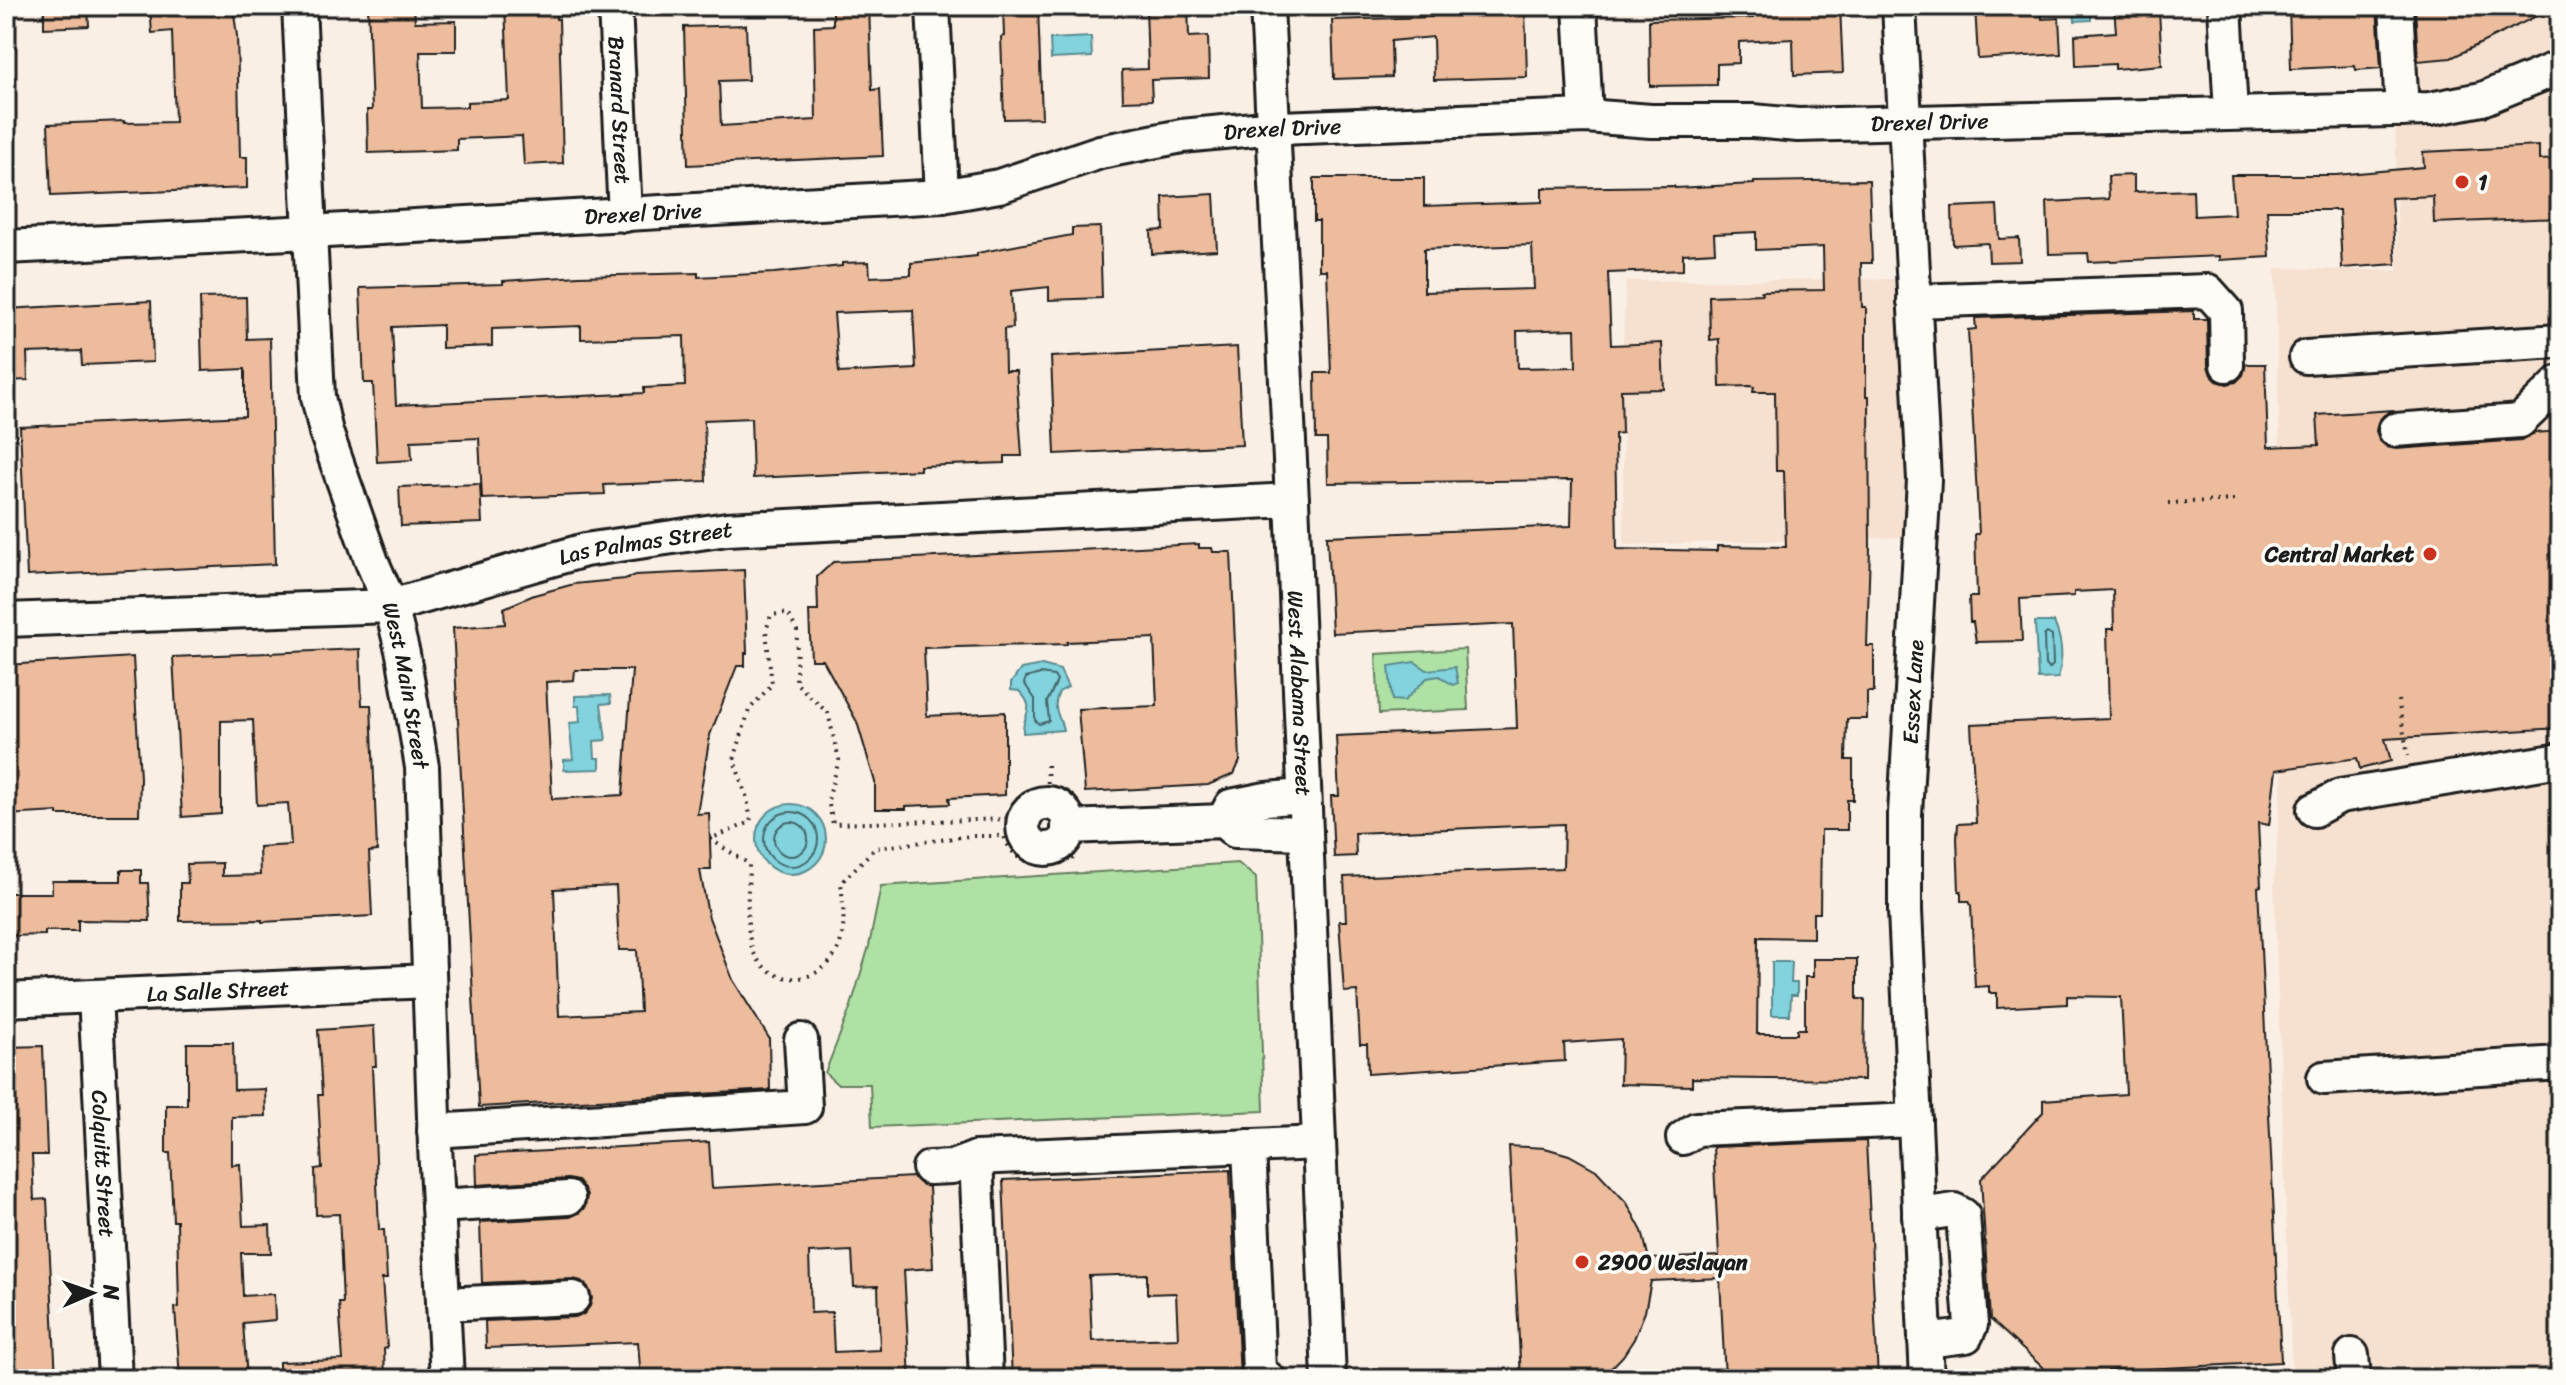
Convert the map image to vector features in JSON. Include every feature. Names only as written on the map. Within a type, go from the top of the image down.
[{"type":"street","name":"West Main Street","points":[[299,6],[318,397],[323,420],[372,562],[391,606],[403,654],[422,767],[434,1131],[447,1379]]},
{"type":"street","name":"Branard Street","points":[[615,6],[625,215]]},
{"type":"street","points":[[933,6],[942,196]]},
{"type":"street","name":"West Alabama Street","points":[[1267,6],[1292,500],[1329,1379]]},
{"type":"street","points":[[1580,6],[1586,116]]},
{"type":"street","name":"Essex Lane","points":[[1899,6],[1924,506],[1905,814],[1905,911],[1927,1379]]},
{"type":"street","points":[[2225,6],[2231,113]]},
{"type":"street","points":[[2396,6],[2402,110]]},
{"type":"street","name":"Drexel Drive","points":[[6,247],[942,196],[999,186],[1100,152],[1182,136],[1273,128],[1586,116],[1798,125],[2430,109],[2482,99],[2560,67]]},
{"type":"street","points":[[1914,301],[2208,291],[2226,311],[2227,365]]},
{"type":"street","points":[[2306,357],[2560,341]]},
{"type":"street","points":[[2395,430],[2520,421],[2560,382]]},
{"type":"street","name":"Las Palmas Street","points":[[6,620],[391,606],[585,550],[727,529],[1292,500]]},
{"type":"street","points":[[2314,810],[2340,796],[2560,760]]},
{"type":"street","points":[[1223,821],[1231,806],[1304,796]]},
{"type":"street","points":[[1080,827],[1223,821],[1235,831],[1306,833]]},
{"type":"street","name":"La Salle Street","points":[[6,1000],[429,981]]},
{"type":"street","name":"Colquitt Street","points":[[95,996],[115,1379]]},
{"type":"street","points":[[434,1131],[805,1107],[801,1040]]},
{"type":"street","points":[[2324,1078],[2560,1063]]},
{"type":"street","points":[[1683,1138],[1696,1129],[1915,1120]]},
{"type":"street","points":[[928,1159],[950,1150],[976,1158],[1048,1166],[1249,1146],[1319,1143]]},
{"type":"street","points":[[1249,1146],[1259,1371],[1269,1379]]},
{"type":"street","points":[[976,1158],[986,1379]]},
{"type":"street","points":[[438,1206],[568,1198]]},
{"type":"street","points":[[1919,1215],[1954,1210],[1963,1215],[1971,1325],[1966,1336],[1925,1341]]},
{"type":"street","points":[[443,1304],[573,1298]]},
{"type":"path","points":[[2168,503],[2236,500]]},
{"type":"path","points":[[1047,765],[1048,789],[1080,827],[1059,863],[1037,864],[1016,856],[1004,836],[970,836],[875,848],[841,883],[843,925],[838,950],[812,977],[799,979],[780,976],[767,969],[755,955],[748,919],[749,864],[710,839],[751,822],[747,798],[734,760],[749,710],[772,684],[766,631],[771,615],[788,613],[797,631],[796,683],[828,713],[839,760],[828,800],[833,824],[1006,819],[1012,803],[1033,790],[1048,789]]},
{"type":"path","points":[[2398,700],[2410,765]]},
{"type":"shaded area","points":[[2390,6],[2560,6],[2560,1379],[2292,1379],[2274,882],[2287,714],[2275,268],[2398,271]]},
{"type":"shaded area","points":[[1899,279],[1907,537],[1624,545],[1622,366],[1626,281]]},
{"type":"green space","points":[[1465,649],[1468,710],[1379,714],[1376,654]]},
{"type":"green space","points":[[1238,863],[1256,878],[1264,1111],[872,1127],[870,1084],[837,1084],[825,1073],[851,1006],[869,946],[881,886]]},
{"type":"water","points":[[2074,6],[2091,6],[2091,20],[2075,21]]},
{"type":"water","points":[[1091,37],[1092,57],[1051,59],[1050,39]]},
{"type":"water","points":[[2035,622],[2054,622],[2061,649],[2058,678],[2038,679]]},
{"type":"water","points":[[1415,662],[1427,670],[1455,667],[1458,683],[1453,685],[1439,676],[1427,678],[1404,701],[1392,700],[1389,666]]},
{"type":"water","points":[[1042,665],[1060,670],[1068,687],[1059,692],[1056,703],[1063,730],[1023,733],[1028,703],[1019,691],[1011,690],[1011,683],[1021,669]]},
{"type":"water","points":[[610,695],[611,703],[601,704],[606,740],[594,741],[595,758],[600,758],[600,769],[564,770],[564,760],[573,759],[569,723],[580,722],[575,696]]},
{"type":"water","points":[[791,804],[816,814],[826,839],[816,864],[791,874],[766,864],[756,839],[766,814]]},
{"type":"water","points":[[1772,962],[1792,962],[1791,983],[1797,983],[1797,995],[1791,995],[1790,1015],[1772,1015]]},
{"type":"building","points":[[44,6],[88,6],[89,26],[44,28]]},
{"type":"building","points":[[233,6],[237,36],[240,157],[247,157],[247,188],[51,196],[48,124],[175,122],[172,31],[152,33],[150,8]]},
{"type":"building","points":[[368,6],[414,6],[415,22],[456,21],[456,51],[420,51],[422,108],[467,107],[467,102],[509,100],[505,6],[555,6],[556,19],[559,19],[563,163],[524,165],[522,136],[457,139],[457,150],[368,153],[367,110],[372,110]]},
{"type":"building","points":[[833,6],[869,6],[872,90],[880,89],[883,156],[688,165],[684,27],[746,25],[748,80],[719,81],[721,126],[816,120],[814,26],[833,25]]},
{"type":"building","points":[[1003,6],[1038,6],[1042,118],[1004,119]]},
{"type":"building","points":[[1146,6],[1188,6],[1189,37],[1208,36],[1209,78],[1151,80],[1152,100],[1123,101],[1122,70],[1148,69]]},
{"type":"building","points":[[1525,6],[1527,77],[1434,80],[1433,37],[1391,41],[1392,77],[1334,79],[1332,20],[1432,17],[1432,8]]},
{"type":"building","points":[[1840,6],[1843,73],[1794,75],[1793,39],[1739,42],[1739,63],[1717,64],[1717,85],[1650,86],[1649,20],[1753,18],[1753,8]]},
{"type":"building","points":[[1975,6],[2041,6],[2042,19],[2059,18],[2061,54],[1978,59]]},
{"type":"building","points":[[2114,6],[2143,6],[2143,10],[2159,10],[2162,65],[2115,69],[2115,64],[2076,66],[2075,35],[2116,32]]},
{"type":"building","points":[[2289,6],[2377,6],[2381,68],[2291,69]]},
{"type":"building","points":[[2415,6],[2557,6],[2451,58],[2418,61]]},
{"type":"building","points":[[2539,146],[2539,160],[2560,159],[2560,218],[2434,223],[2433,196],[2391,198],[2396,264],[2342,268],[2339,210],[2267,210],[2270,257],[2219,260],[2219,256],[2089,262],[2088,253],[2049,254],[2047,202],[2109,199],[2108,176],[2134,175],[2134,192],[2193,190],[2194,216],[2234,214],[2231,175],[2336,175],[2424,167],[2423,152]]},
{"type":"building","points":[[1314,178],[1424,178],[1424,206],[1542,202],[1542,188],[1675,188],[1754,182],[1869,180],[1872,263],[1861,263],[1862,307],[1866,307],[1866,396],[1869,396],[1867,646],[1874,646],[1874,692],[1867,692],[1867,719],[1847,719],[1846,760],[1853,760],[1853,800],[1847,800],[1847,830],[1821,830],[1820,913],[1813,913],[1813,938],[1758,937],[1757,1034],[1797,1034],[1797,1029],[1805,1029],[1805,977],[1813,977],[1813,959],[1857,959],[1857,999],[1865,999],[1864,1080],[1692,1078],[1692,1086],[1620,1084],[1621,1039],[1564,1043],[1565,1061],[1368,1074],[1367,1044],[1360,1044],[1357,991],[1344,992],[1339,921],[1346,921],[1344,877],[1563,868],[1564,824],[1355,833],[1356,856],[1334,857],[1331,796],[1339,796],[1336,736],[1517,728],[1513,624],[1332,633],[1327,536],[1571,526],[1572,480],[1328,483],[1327,439],[1316,439],[1315,373],[1331,373],[1327,270],[1319,270],[1319,221],[1314,221]],"holes":[[[1756,232],[1756,250],[1823,247],[1824,290],[1709,296],[1710,340],[1719,339],[1720,387],[1750,386],[1754,387],[1753,392],[1775,392],[1776,471],[1784,471],[1786,547],[1717,546],[1717,551],[1617,549],[1615,434],[1622,433],[1621,390],[1664,389],[1662,343],[1611,345],[1608,273],[1683,270],[1683,254],[1715,252],[1714,234]],[[1532,245],[1534,289],[1424,292],[1424,249]],[[1575,329],[1576,367],[1518,368],[1517,331]]]},
{"type":"building","points":[[1214,194],[1217,250],[1152,254],[1151,231],[1164,230],[1163,197]]},
{"type":"building","points":[[1997,205],[1999,239],[2019,238],[2020,261],[1989,262],[1988,243],[1953,245],[1952,207]]},
{"type":"building","points":[[1100,227],[1102,298],[1049,300],[1049,287],[1011,291],[1013,328],[1004,329],[1005,371],[1016,371],[1022,456],[1005,456],[1005,463],[753,478],[751,418],[704,420],[706,481],[604,485],[605,494],[482,499],[479,438],[411,441],[412,460],[377,462],[373,383],[364,383],[360,288],[503,284],[503,281],[579,276],[698,273],[698,277],[774,273],[869,262],[870,277],[911,275],[911,263],[977,256],[977,253],[1072,235],[1072,228]],"holes":[[[913,310],[916,369],[839,373],[834,313]],[[442,325],[442,348],[492,346],[492,329],[581,326],[581,339],[684,336],[685,386],[644,388],[644,393],[396,405],[392,327]]]},
{"type":"building","points":[[246,297],[247,339],[270,338],[275,564],[27,576],[20,427],[245,416],[245,369],[202,371],[200,298]]},
{"type":"building","points":[[151,301],[153,362],[82,365],[81,351],[27,353],[28,380],[6,381],[6,309]]},
{"type":"building","points":[[2194,311],[2194,319],[2207,319],[2208,366],[2217,381],[2227,384],[2236,382],[2243,375],[2246,364],[2265,364],[2268,447],[2319,445],[2317,415],[2394,410],[2378,422],[2376,431],[2380,441],[2396,449],[2521,440],[2535,433],[2560,431],[2560,728],[2385,739],[2391,761],[2360,769],[2357,758],[2276,770],[2269,825],[2258,823],[2261,886],[2258,887],[2281,1362],[2108,1371],[2108,1377],[2055,1379],[1990,1319],[1981,1179],[2043,1112],[2043,1100],[2126,1094],[2121,997],[2067,996],[2067,1004],[1997,1008],[1997,993],[1989,993],[1989,986],[1975,987],[1971,906],[1969,901],[1961,901],[1959,891],[1958,824],[1976,823],[1971,724],[2109,718],[2107,629],[2114,629],[2113,590],[2020,599],[2022,641],[1976,642],[1973,622],[1970,622],[1969,597],[1977,597],[1975,534],[1979,534],[1968,330],[1976,329],[1975,318]]},
{"type":"building","points":[[1237,347],[1242,445],[1055,454],[1051,357]]},
{"type":"building","points":[[480,484],[482,523],[401,526],[399,487]]},
{"type":"building","points":[[1199,544],[1199,548],[1212,548],[1213,552],[1231,552],[1240,761],[1234,774],[1208,785],[1085,792],[1078,709],[1157,706],[1154,638],[924,648],[927,716],[1005,712],[1005,795],[949,798],[950,804],[906,806],[906,809],[875,809],[875,782],[857,722],[823,660],[811,660],[809,611],[818,611],[817,577],[833,562]]},
{"type":"building","points":[[744,570],[745,666],[737,666],[710,735],[697,814],[709,813],[711,870],[700,870],[708,915],[733,980],[769,1038],[770,1090],[479,1107],[453,628],[505,624],[504,608],[534,595],[574,584],[625,579],[635,575]],"holes":[[[575,670],[632,670],[623,795],[552,799],[546,682],[574,680]],[[616,886],[619,950],[637,950],[640,1012],[559,1016],[554,889]]]},
{"type":"building","points":[[360,649],[362,705],[371,705],[377,851],[369,852],[372,916],[262,922],[180,921],[180,883],[188,883],[187,864],[222,863],[222,876],[260,875],[259,847],[291,845],[288,803],[257,805],[253,720],[221,721],[221,814],[182,817],[173,657]]},
{"type":"building","points":[[133,657],[140,778],[139,815],[58,815],[58,812],[6,815],[6,665]]},
{"type":"building","points":[[121,870],[141,870],[141,883],[148,883],[150,921],[78,920],[78,931],[6,936],[6,893],[52,893],[52,881],[121,881]]},
{"type":"building","points":[[374,1026],[376,1066],[372,1066],[379,1230],[384,1230],[387,1279],[382,1279],[387,1348],[384,1349],[385,1379],[279,1379],[279,1362],[343,1360],[339,1303],[343,1303],[339,1214],[316,1215],[315,1169],[322,1168],[318,1030]]},
{"type":"building","points":[[187,1043],[233,1043],[234,1090],[265,1089],[266,1116],[232,1117],[232,1165],[240,1164],[243,1226],[270,1225],[271,1253],[241,1253],[243,1296],[274,1294],[275,1320],[243,1323],[247,1379],[180,1379],[175,1308],[179,1307],[177,1221],[173,1221],[170,1153],[166,1153],[166,1105],[187,1105]]},
{"type":"building","points":[[43,1046],[47,1155],[32,1155],[34,1200],[47,1199],[56,1379],[6,1379],[6,1047]]},
{"type":"building","points":[[1866,1141],[1878,1379],[1725,1379],[1720,1278],[1651,1281],[1645,1312],[1634,1339],[1601,1379],[1521,1379],[1509,1146],[1545,1148],[1569,1155],[1596,1170],[1627,1203],[1642,1231],[1649,1259],[1719,1256],[1713,1147]]},
{"type":"building","points":[[709,1142],[712,1188],[913,1177],[929,1187],[933,1268],[904,1270],[910,1379],[641,1379],[638,1342],[486,1348],[485,1321],[575,1317],[584,1314],[592,1298],[588,1287],[573,1279],[482,1283],[480,1222],[570,1217],[585,1207],[587,1196],[577,1181],[568,1179],[477,1185],[476,1155]],"holes":[[[852,1251],[854,1287],[878,1286],[880,1350],[834,1352],[832,1312],[811,1313],[809,1253]]]},
{"type":"building","points":[[1230,1170],[1240,1379],[1012,1379],[1003,1180]],"holes":[[[1147,1274],[1147,1294],[1176,1293],[1178,1338],[1092,1341],[1089,1276]]]},
{"type":"place","name":"1","points":[[2462,182]]},
{"type":"place","name":"Central Market","points":[[2430,554]]},
{"type":"place","name":"2900 Weslayan","points":[[1582,1262]]}]
